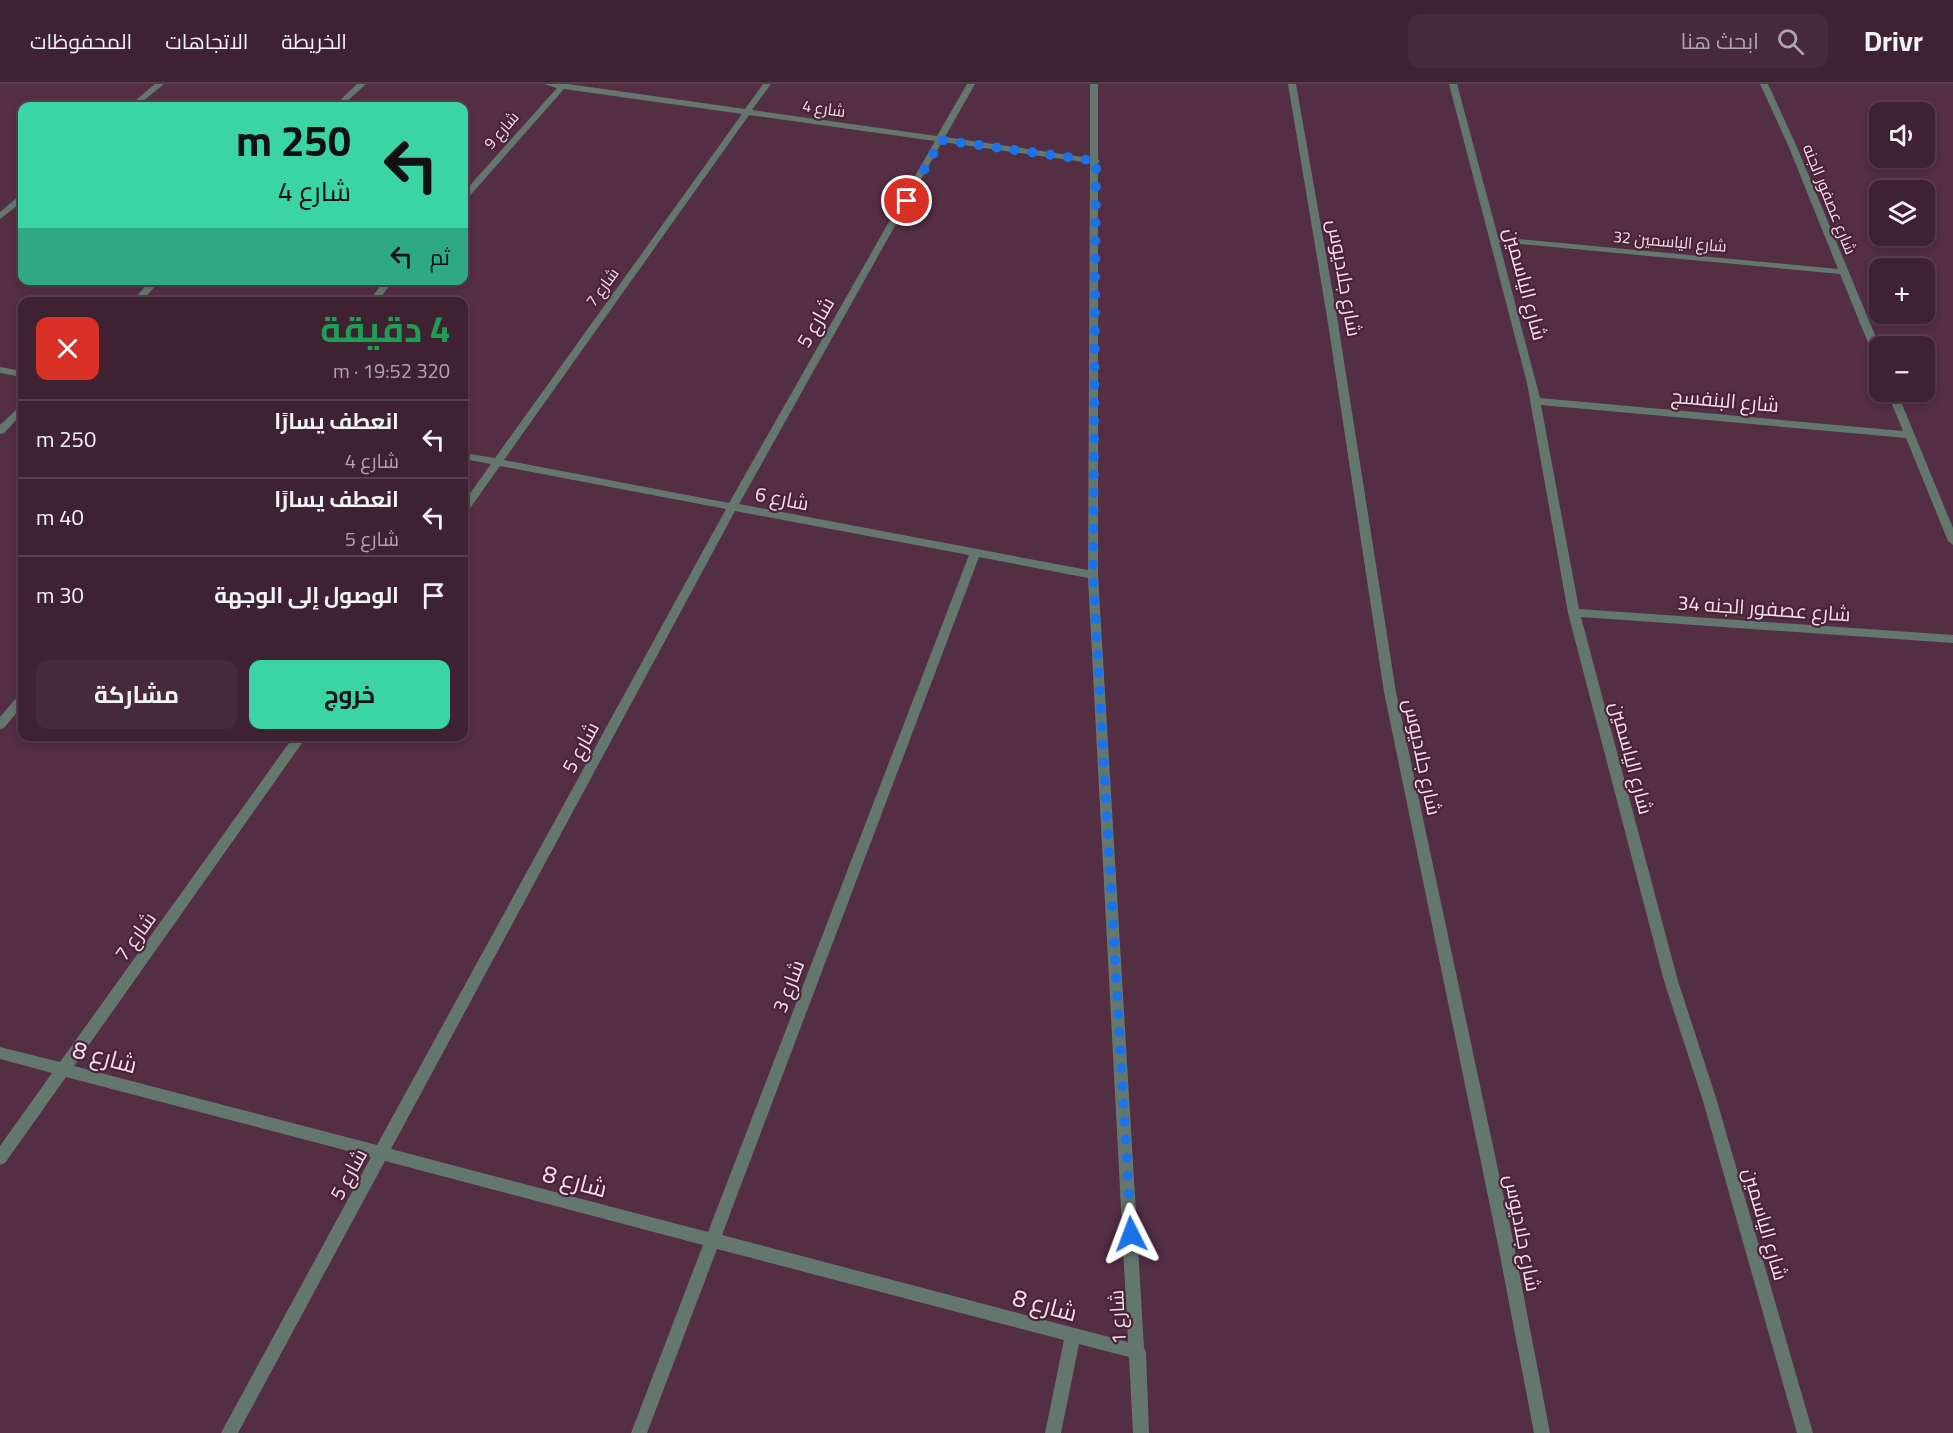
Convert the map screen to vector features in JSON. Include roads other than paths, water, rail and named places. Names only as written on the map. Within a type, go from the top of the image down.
[{"type":"street","points":[[138,102],[160,84]]},
{"type":"street","points":[[342,102],[362,84]]},
{"type":"street","name":"شارع 4","points":[[548,84],[1096,161]]},
{"type":"street","name":"شارع 7","points":[[468,503],[767,84]]},
{"type":"street","name":"شارع 5","points":[[229,1433],[732,507],[971,84]]},
{"type":"street","name":"شارع 1","points":[[1094,84],[1096,161],[1093,575],[1141,1433]]},
{"type":"street","name":"شارع جلاديوس","points":[[1292,84],[1332,317],[1390,692],[1505,1240],[1542,1433]]},
{"type":"street","name":"شارع الياسمين","points":[[1453,84],[1536,401],[1574,613],[1671,981],[1710,1101],[1805,1433]]},
{"type":"street","name":"شارع عصفور الجنه","points":[[1764,84],[1870,336]]},
{"type":"street","name":"شارع 9","points":[[468,193],[563,85]]},
{"type":"street","points":[[0,216],[18,201]]},
{"type":"street","name":"شارع الياسمين 32","points":[[1494,239],[1844,272]]},
{"type":"street","points":[[140,297],[152,285]]},
{"type":"street","points":[[376,297],[386,285]]},
{"type":"street","points":[[0,370],[18,373]]},
{"type":"street","name":"شارع البنفسج","points":[[1536,401],[1910,435]]},
{"type":"street","points":[[1896,402],[1953,541]]},
{"type":"street","points":[[0,431],[18,414]]},
{"type":"street","name":"شارع 6","points":[[468,457],[1093,575]]},
{"type":"street","name":"شارع 3","points":[[639,1433],[975,554]]},
{"type":"street","name":"شارع عصفور الجنه 34","points":[[1574,613],[1953,639]]},
{"type":"street","points":[[0,725],[18,704]]},
{"type":"street","name":"شارع 7","points":[[0,1158],[297,741]]},
{"type":"street","name":"شارع 8","points":[[0,1053],[1138,1352]]},
{"type":"street","points":[[1053,1433],[1073,1336]]}]
